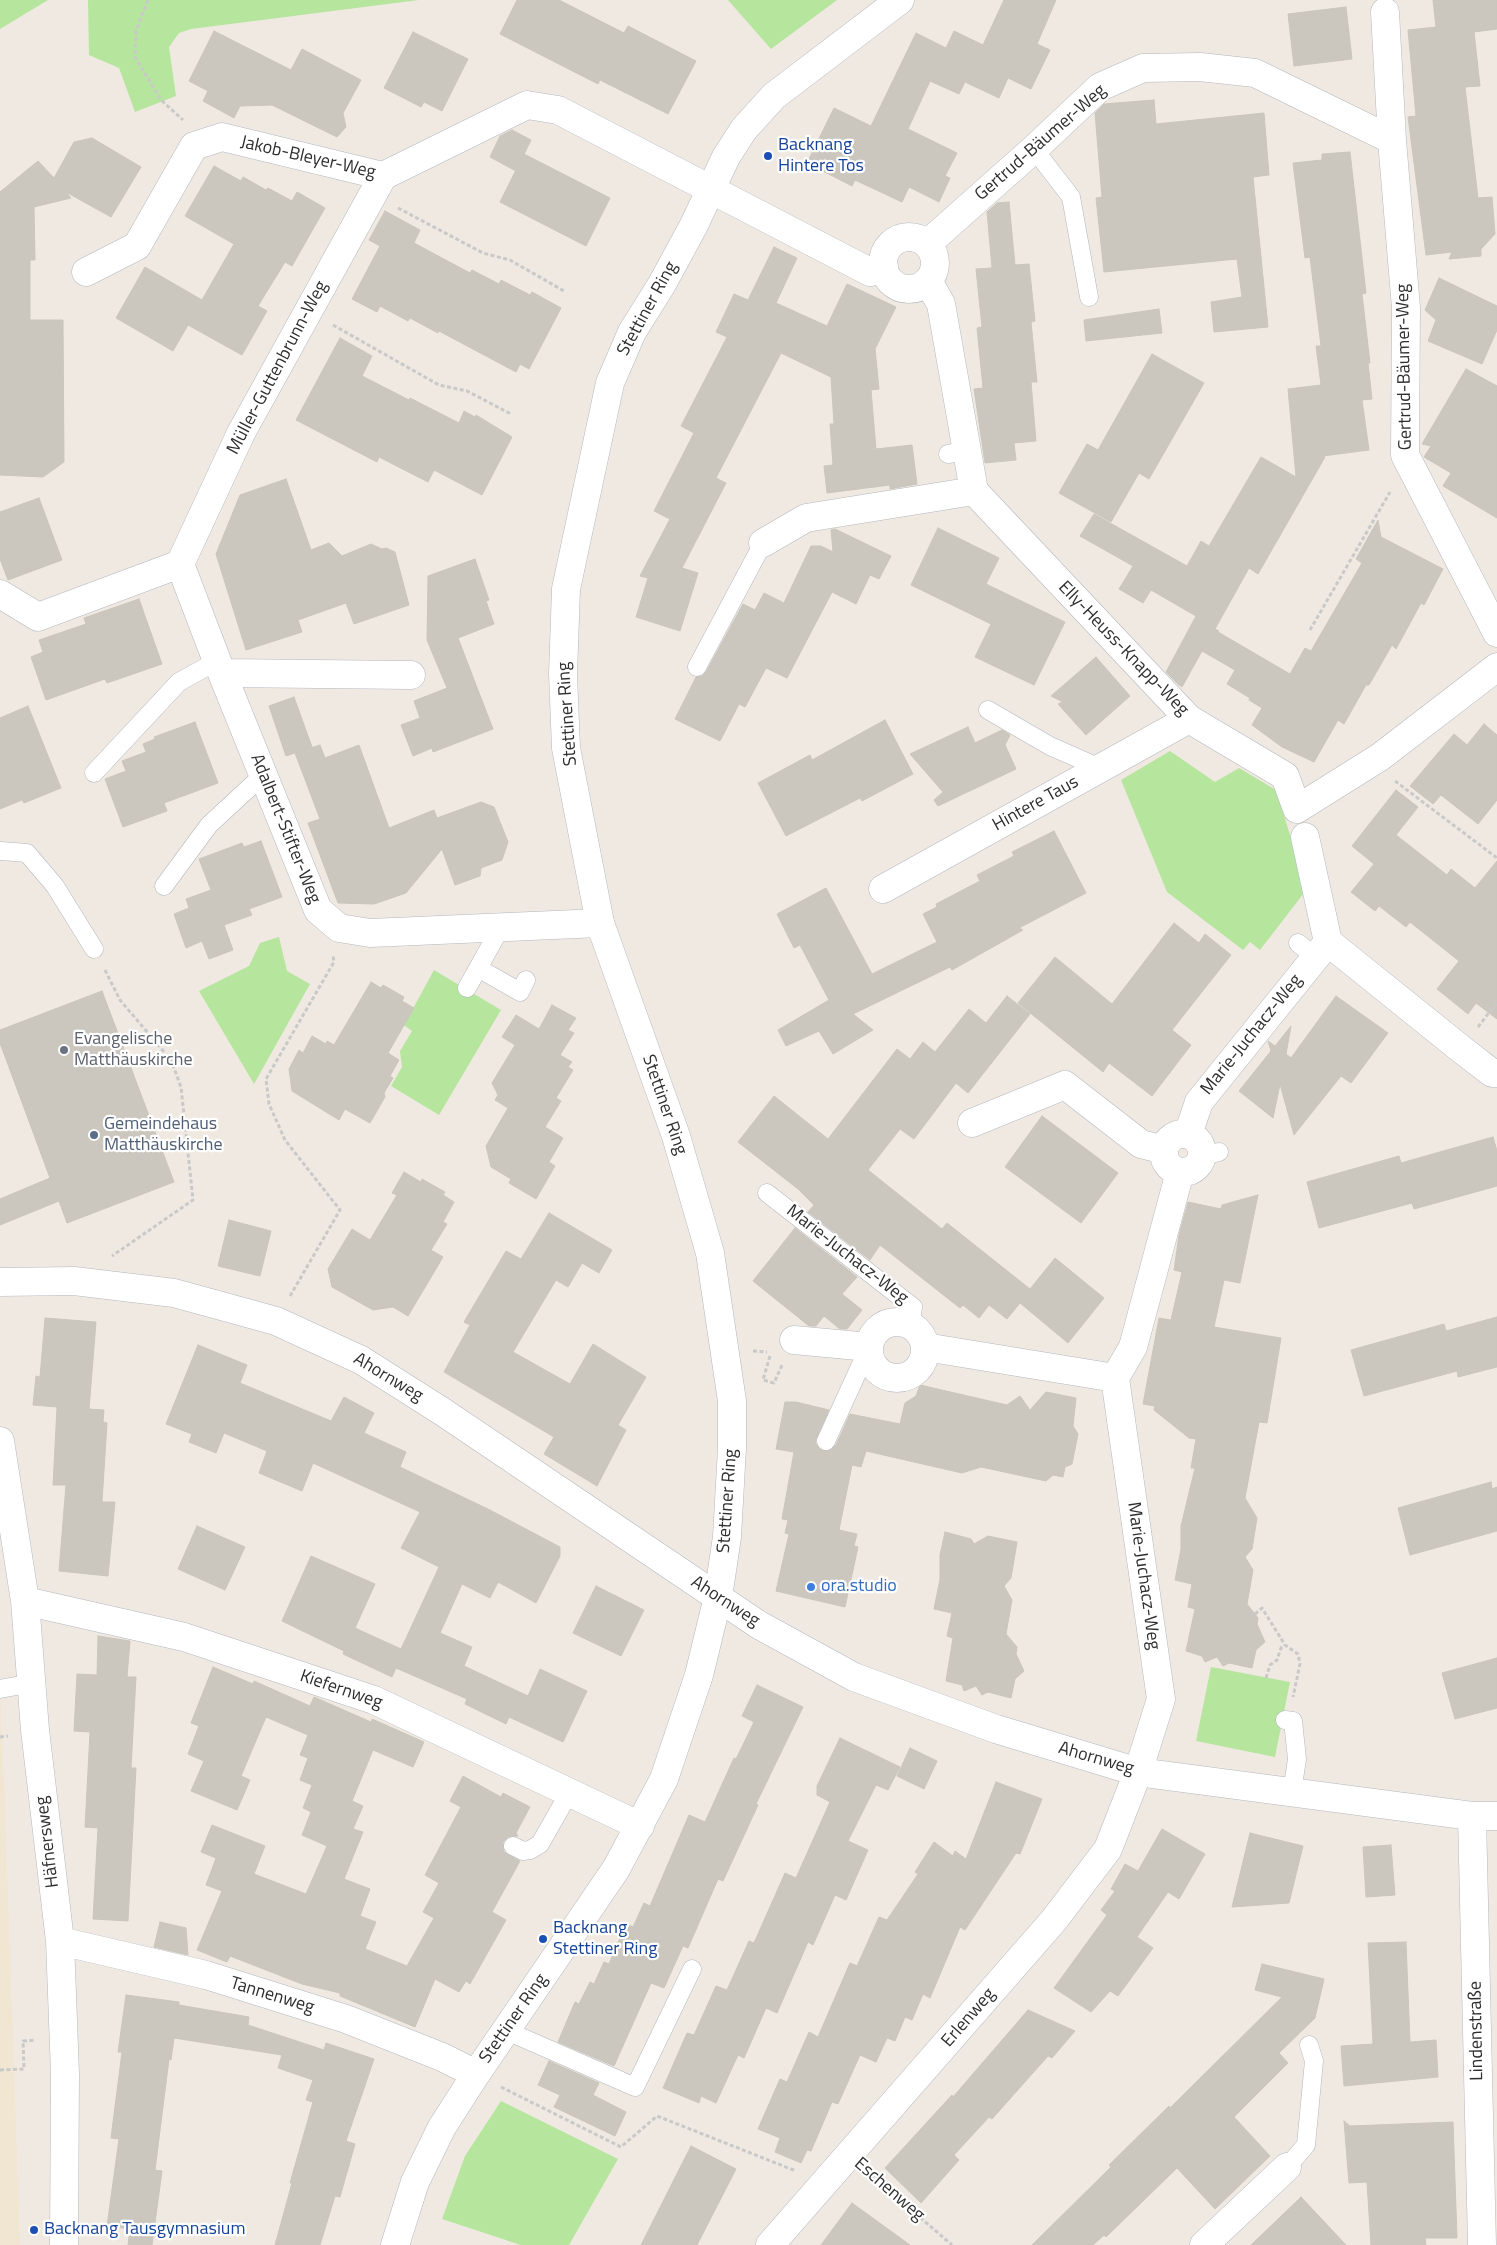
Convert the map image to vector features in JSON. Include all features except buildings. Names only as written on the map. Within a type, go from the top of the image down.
[{"type":"street","name":"Stettiner Ring","points":[[395,2245],[415,2182],[442,2127],[616,1869],[664,1779],[700,1674],[718,1597],[727,1537],[732,1448],[732,1401],[710,1253],[676,1136],[600,922],[566,748],[563,674],[566,588],[610,383],[632,332],[662,284],[690,233],[709,189],[744,129],[774,96],[900,0]]},
{"type":"street","name":"Gertrud-Bäumer-Weg","points":[[1386,12],[1392,140],[1406,308],[1405,455],[1497,634]]},
{"type":"street","name":"Gertrud-Bäumer-Weg","points":[[927,244],[1034,149],[1100,87],[1143,68],[1200,67],[1255,73],[1392,140]]},
{"type":"street","name":"Jakob-Bleyer-Weg","points":[[194,146],[222,138],[378,186],[527,105],[558,110],[709,189]]},
{"type":"street","points":[[86,272],[138,246],[194,146]]},
{"type":"street","name":"Müller-Guttenbrunn-Weg","points":[[180,564],[308,311],[378,186]]},
{"type":"street","points":[[709,189],[870,272],[884,267]]},
{"type":"street","points":[[912,237],[927,244],[935,258],[933,274],[928,281],[914,288],[898,286],[886,275],[884,267],[886,251],[897,240],[912,237]]},
{"type":"street","points":[[763,543],[806,518],[974,491],[958,452],[941,304],[928,281]]},
{"type":"street","name":"Elly-Heuss-Knapp-Weg","points":[[974,491],[1189,719],[1219,746],[1284,776],[1298,809],[1380,757],[1497,667]]},
{"type":"street","points":[[0,594],[38,617],[180,564]]},
{"type":"street","name":"Adalbert-Stifter-Weg","points":[[180,564],[195,621],[220,667],[263,775],[270,811],[311,913],[339,928],[370,933],[600,922]]},
{"type":"street","points":[[220,667],[411,675]]},
{"type":"street","name":"Hintere Taus","points":[[883,889],[1189,719]]},
{"type":"street","points":[[1305,837],[1314,947],[1492,1073],[1497,1073]]},
{"type":"street","name":"Marie-Juchacz-Weg","points":[[1203,1147],[1199,1102],[1314,947]]},
{"type":"street","points":[[972,1123],[1065,1086],[1141,1144],[1164,1150]]},
{"type":"street","points":[[1175,1135],[1203,1147],[1196,1168],[1188,1172],[1180,1172],[1169,1167],[1165,1162],[1164,1150],[1166,1143],[1175,1135]]},
{"type":"street","points":[[783,1346],[869,1347],[874,1365],[880,1372],[897,1378],[914,1372],[921,1365],[925,1347],[1115,1378],[1133,1347],[1180,1172]]},
{"type":"street","name":"Ahornweg","points":[[0,1282],[74,1281],[174,1293],[276,1321],[361,1360],[443,1412],[685,1577],[759,1625],[854,1677],[996,1729],[1138,1772],[1485,1816]]},
{"type":"street","name":"Marie-Juchacz-Weg","points":[[869,1347],[877,1331],[884,1325],[892,1322],[910,1325],[922,1338],[925,1347]]},
{"type":"street","name":"Marie-Juchacz-Weg","points":[[1115,1378],[1160,1699],[1138,1772]]},
{"type":"street","name":"Häfnersweg","points":[[0,1441],[25,1601],[33,1683],[35,1730],[60,1942],[65,2074],[64,2245]]},
{"type":"street","name":"Kiefernweg","points":[[25,1601],[184,1637],[374,1700],[640,1826]]},
{"type":"street","name":"Erlenweg","points":[[770,2245],[1054,1920],[1108,1849],[1138,1772]]},
{"type":"street","name":"Lindenstraße","points":[[1482,2245],[1485,1816]]},
{"type":"street","name":"Tannenweg","points":[[60,1942],[206,1975],[346,2019],[442,2057],[476,2074]]},
{"type":"street","points":[[1204,2245],[1287,2167]]},
{"type":"lane","points":[[1034,149],[1071,197],[1089,297]]},
{"type":"lane","points":[[697,668],[763,543]]},
{"type":"lane","points":[[94,773],[179,682],[220,667]]},
{"type":"lane","points":[[988,710],[1050,746],[1100,768]]},
{"type":"lane","points":[[164,886],[209,825],[263,775]]},
{"type":"lane","points":[[0,851],[27,853],[54,886],[94,948]]},
{"type":"lane","points":[[467,988],[501,927]]},
{"type":"lane","points":[[478,968],[520,992],[526,980]]},
{"type":"lane","name":"Marie-Juchacz-Weg","points":[[768,1193],[913,1307],[910,1325]]},
{"type":"lane","points":[[826,1441],[869,1347]]},
{"type":"lane","points":[[0,1689],[33,1683]]},
{"type":"lane","points":[[1289,1721],[1297,1759],[1292,1792]]},
{"type":"lane","points":[[513,1846],[522,1851],[530,1850],[540,1844],[569,1793]]},
{"type":"lane","points":[[506,2031],[635,2087],[692,1969]]},
{"type":"lane","points":[[1287,2167],[1306,2146],[1314,2061],[1309,2045]]},
{"type":"path","points":[[148,0],[136,31],[134,57],[161,100],[190,126],[194,146]]},
{"type":"path","points":[[378,186],[483,253],[510,260],[564,291]]},
{"type":"path","points":[[308,311],[440,385],[467,391],[511,414]]},
{"type":"path","points":[[1310,630],[1388,494],[1412,470]]},
{"type":"path","points":[[1380,757],[1394,780],[1497,858]]},
{"type":"path","points":[[74,1281],[193,1200],[181,1088],[171,1060],[120,1000],[94,948]]},
{"type":"path","points":[[276,1321],[340,1210],[285,1140],[269,1104],[266,1078],[334,962],[332,953]]},
{"type":"path","points":[[774,1383],[763,1380],[783,1346]]},
{"type":"path","points":[[1255,1614],[1262,1608],[1285,1645],[1298,1654],[1300,1664],[1289,1721]]},
{"type":"path","points":[[1266,1678],[1270,1665],[1277,1660],[1281,1648],[1285,1645]]},
{"type":"path","points":[[0,2070],[24,2069]]},
{"type":"path","points":[[476,2074],[621,2147],[657,2116],[825,2182]]},
{"type":"path","name":"Eschenweg","points":[[849,2156],[952,2245]]},
{"type":"shaded area","points":[[0,1690],[4,1782],[20,2245],[0,2245]]},
{"type":"green space","points":[[0,0],[48,0],[0,29]]},
{"type":"green space","points":[[88,0],[419,0],[191,29],[179,33],[169,47],[176,96],[135,112],[119,68],[89,55]]},
{"type":"green space","points":[[728,0],[837,0],[771,49]]},
{"type":"green space","points":[[1170,751],[1215,782],[1239,768],[1276,790],[1307,889],[1260,950],[1250,942],[1243,950],[1167,892],[1121,780]]},
{"type":"green space","points":[[279,937],[287,971],[310,984],[254,1084],[199,991],[249,966],[260,943]]},
{"type":"green space","points":[[434,970],[501,1010],[439,1115],[391,1086],[402,1067],[400,1051],[412,1031],[404,1025]]},
{"type":"green space","points":[[1211,1667],[1290,1682],[1275,1757],[1196,1741]]},
{"type":"green space","points":[[501,2101],[618,2159],[569,2245],[521,2245],[442,2219],[465,2156]]},
{"type":"place","name":"Backnang Hintere Tos","points":[[768,156]]},
{"type":"place","name":"Evangelische Matthäuskirche","points":[[64,1050]]},
{"type":"place","name":"Gemeindehaus Matthäuskirche","points":[[94,1135]]},
{"type":"place","name":"ora.studio","points":[[811,1587]]},
{"type":"place","name":"Backnang Stettiner Ring","points":[[543,1939]]},
{"type":"place","name":"Backnang Tausgymnasium","points":[[34,2230]]}]
